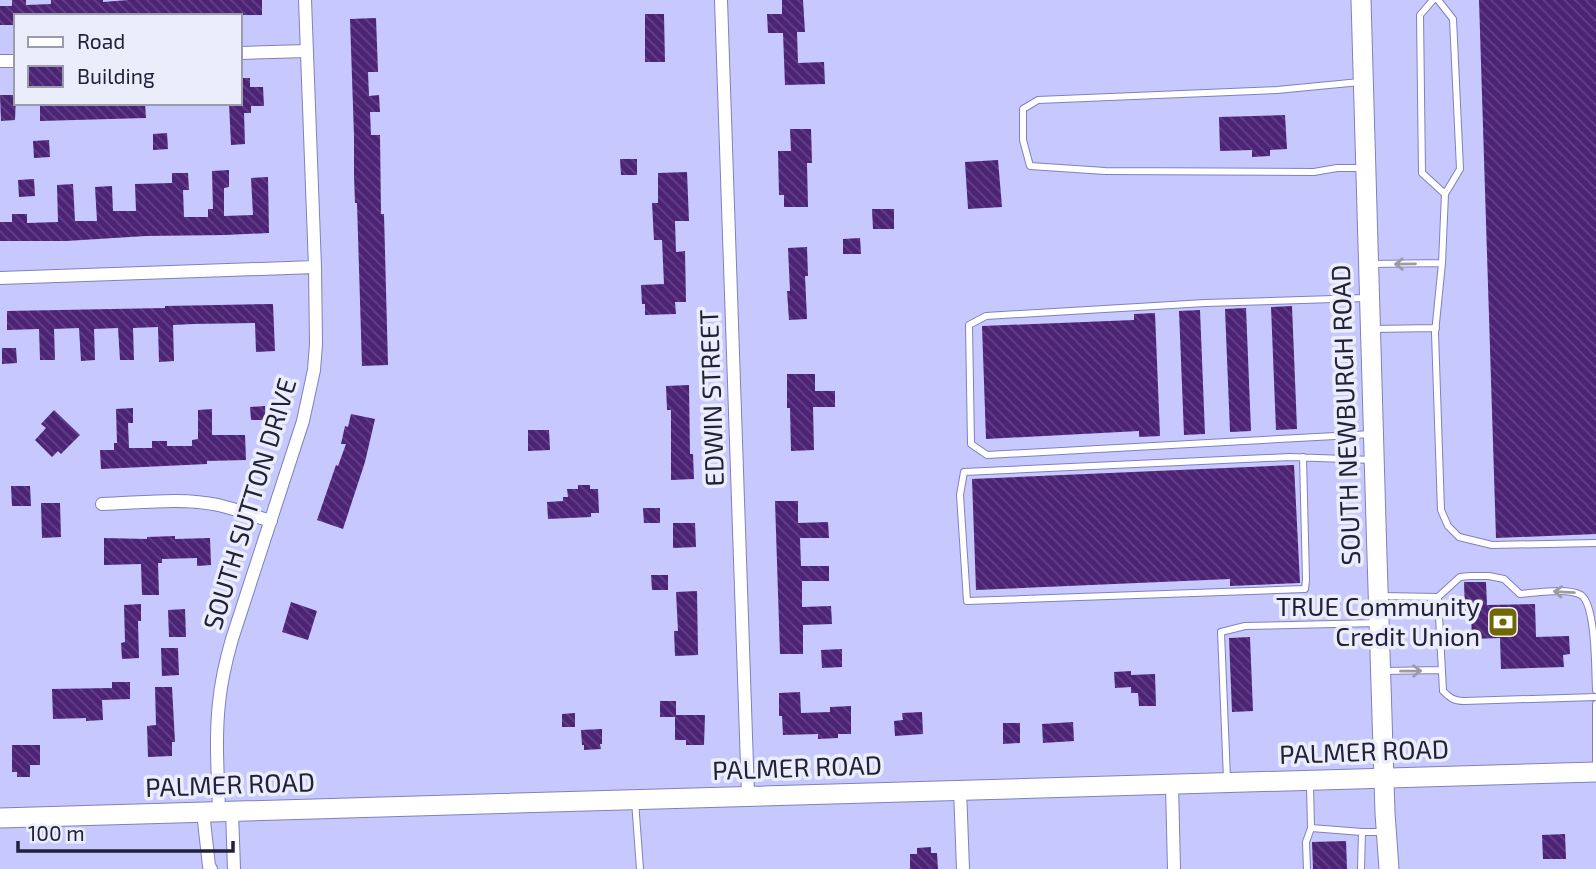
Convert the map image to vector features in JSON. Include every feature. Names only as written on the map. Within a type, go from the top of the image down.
[{"type":"street","name":"SOUTH SUTTON DRIVE","points":[[218,812],[217,731],[221,684],[232,639],[303,421],[314,370],[315,267],[306,0]]},
{"type":"street","name":"EDWIN STREET","points":[[721,0],[748,795]]},
{"type":"street","name":"SOUTH NEWBURGH ROAD","points":[[1361,0],[1368,298],[1389,869]]},
{"type":"street","points":[[242,53],[307,51]]},
{"type":"street","points":[[0,278],[315,267]]},
{"type":"street","points":[[103,504],[180,501],[204,503],[271,521]]},
{"type":"street","name":"PALMER ROAD","points":[[0,818],[1596,772]]},
{"type":"street","points":[[1172,784],[1174,869]]},
{"type":"street","points":[[960,789],[963,869]]},
{"type":"street","points":[[211,869],[209,866],[218,812]]},
{"type":"street","points":[[218,812],[234,869]]},
{"type":"lane","points":[[1445,194],[1422,173],[1420,15],[1436,0],[1453,19],[1460,169],[1445,194],[1436,328],[1441,510],[1448,526],[1459,537],[1492,544],[1596,543]]},
{"type":"lane","points":[[1363,82],[1277,90],[1038,100],[1023,109],[1023,140],[1030,166],[1105,171],[1314,172],[1337,168],[1365,168]]},
{"type":"lane","points":[[1367,264],[1442,263]]},
{"type":"lane","points":[[1368,298],[1205,303],[986,316],[969,325],[971,444],[987,455],[1373,433]]},
{"type":"lane","points":[[1369,329],[1436,328]]},
{"type":"lane","points":[[1303,457],[1305,589],[967,601],[960,495],[964,472],[1303,457],[1374,460]]},
{"type":"lane","points":[[1378,596],[1438,597],[1460,577],[1470,576],[1504,579],[1520,594],[1564,591],[1579,594],[1587,600],[1593,621],[1596,690]]},
{"type":"lane","points":[[1438,597],[1443,691],[1449,698],[1455,701],[1596,697]]},
{"type":"lane","points":[[1227,782],[1221,632],[1245,626],[1379,623]]},
{"type":"lane","points":[[1381,671],[1441,670]]},
{"type":"lane","points":[[1596,704],[1596,772]]},
{"type":"lane","points":[[1307,869],[1306,842],[1311,828],[1310,779]]},
{"type":"lane","points":[[635,799],[640,869]]},
{"type":"lane","points":[[1311,828],[1387,831]]},
{"type":"lane","points":[[1361,869],[1362,832]]},
{"type":"building","points":[[12,0],[26,0],[26,5],[51,4],[51,0],[262,0],[262,15],[14,14],[14,25],[0,25],[0,6],[12,6]]},
{"type":"building","points":[[782,0],[803,0],[805,32],[797,32],[798,63],[824,62],[825,84],[785,85],[783,33],[768,33],[767,14],[782,14]]},
{"type":"building","points":[[1479,0],[1596,0],[1596,534],[1496,538]]},
{"type":"building","points":[[645,14],[664,14],[665,62],[645,62]]},
{"type":"building","points":[[376,18],[378,72],[368,72],[369,96],[379,95],[380,112],[370,112],[371,135],[380,135],[388,365],[362,366],[350,19]]},
{"type":"building","points":[[242,78],[250,78],[250,87],[263,87],[264,106],[251,106],[251,113],[244,113],[245,144],[231,145],[229,105],[242,105]]},
{"type":"building","points":[[0,95],[14,95],[15,120],[1,121]]},
{"type":"building","points":[[40,105],[145,105],[146,118],[40,121]]},
{"type":"building","points":[[1285,115],[1287,149],[1270,150],[1270,156],[1252,157],[1252,150],[1220,151],[1219,117]]},
{"type":"building","points":[[790,129],[811,129],[812,163],[807,163],[808,207],[784,207],[784,195],[779,195],[778,151],[791,151]]},
{"type":"building","points":[[167,133],[168,149],[153,150],[153,134]]},
{"type":"building","points":[[49,140],[50,157],[34,158],[33,141]]},
{"type":"building","points":[[620,159],[637,159],[637,175],[621,175]]},
{"type":"building","points":[[998,160],[1002,207],[968,209],[965,162]]},
{"type":"building","points":[[229,170],[229,187],[224,188],[224,216],[253,215],[251,178],[268,177],[269,233],[0,241],[0,222],[12,222],[12,214],[27,214],[27,223],[58,222],[57,185],[73,184],[75,221],[97,221],[95,187],[112,186],[113,211],[136,211],[135,184],[172,183],[172,173],[188,173],[189,190],[183,190],[184,217],[208,217],[208,209],[213,209],[212,171]]},
{"type":"building","points":[[687,172],[689,221],[675,221],[676,252],[685,251],[686,302],[675,302],[676,314],[645,315],[641,285],[664,284],[662,240],[654,240],[652,203],[658,203],[658,173]]},
{"type":"building","points":[[34,179],[35,196],[19,197],[18,180]]},
{"type":"building","points":[[872,209],[894,209],[894,229],[873,229]]},
{"type":"building","points":[[860,238],[861,254],[843,254],[843,239]]},
{"type":"building","points":[[807,247],[807,319],[789,320],[788,248]]},
{"type":"building","points":[[273,304],[275,351],[256,352],[255,323],[173,325],[174,361],[159,362],[158,327],[133,328],[134,360],[120,360],[118,328],[94,329],[95,360],[81,361],[79,328],[54,329],[55,360],[40,360],[39,329],[7,330],[7,311]]},
{"type":"building","points":[[1292,306],[1297,429],[1276,430],[1271,307]]},
{"type":"building","points":[[1246,308],[1251,431],[1230,432],[1225,309]]},
{"type":"building","points":[[1200,310],[1205,434],[1184,435],[1179,311]]},
{"type":"building","points":[[1155,313],[1160,436],[1139,437],[1139,431],[986,439],[982,326],[1134,320],[1134,314]]},
{"type":"building","points":[[2,348],[16,348],[17,363],[2,364]]},
{"type":"building","points":[[787,374],[815,374],[815,391],[835,391],[835,407],[813,407],[814,450],[791,451]]},
{"type":"building","points":[[689,385],[690,454],[693,454],[694,479],[671,480],[671,410],[667,410],[666,386]]},
{"type":"building","points":[[265,406],[265,420],[251,420],[250,407]]},
{"type":"building","points":[[133,408],[133,423],[128,423],[129,448],[152,448],[152,441],[167,441],[167,446],[192,446],[192,440],[198,439],[198,410],[212,409],[212,435],[245,435],[246,460],[101,469],[100,450],[114,450],[114,443],[117,443],[116,409]]},
{"type":"building","points":[[54,410],[80,435],[61,454],[58,451],[52,457],[35,440],[46,428],[41,424]]},
{"type":"building","points":[[351,414],[375,419],[365,462],[343,529],[317,520],[346,444],[341,444]]},
{"type":"building","points":[[528,430],[549,430],[550,450],[528,451]]},
{"type":"building","points":[[1294,465],[1300,583],[1230,586],[1230,579],[976,590],[972,479]]},
{"type":"building","points":[[578,485],[590,485],[590,489],[598,489],[599,513],[591,513],[591,517],[548,519],[547,502],[563,501],[563,497],[568,497],[567,489],[578,489]]},
{"type":"building","points":[[11,486],[30,486],[31,506],[12,506]]},
{"type":"building","points":[[775,501],[798,501],[798,523],[828,522],[829,538],[800,538],[801,566],[829,566],[829,581],[802,581],[802,607],[831,606],[832,624],[803,625],[803,654],[780,654]]},
{"type":"building","points":[[41,503],[60,503],[61,537],[42,538]]},
{"type":"building","points":[[643,508],[660,508],[660,523],[644,523]]},
{"type":"building","points":[[673,523],[695,523],[696,547],[673,548]]},
{"type":"building","points":[[175,536],[175,539],[210,538],[211,565],[197,566],[197,558],[162,559],[162,563],[158,563],[159,595],[142,595],[141,564],[104,565],[104,538],[147,539]]},
{"type":"building","points":[[651,575],[668,575],[668,590],[652,590]]},
{"type":"building","name":"TRUE Community Credit Union","points":[[1464,582],[1486,582],[1487,605],[1535,604],[1536,637],[1569,636],[1570,654],[1563,655],[1564,667],[1501,669],[1500,638],[1472,639],[1471,612],[1465,612]]},
{"type":"building","points":[[697,591],[698,655],[675,656],[674,631],[678,631],[676,592]]},
{"type":"building","points":[[291,602],[317,611],[308,640],[282,632]]},
{"type":"building","points":[[141,604],[141,621],[138,621],[139,658],[122,659],[121,643],[125,642],[124,605]]},
{"type":"building","points":[[185,609],[186,637],[169,637],[168,610]]},
{"type":"building","points":[[1250,637],[1253,711],[1232,712],[1229,638]]},
{"type":"building","points":[[161,648],[178,648],[179,675],[162,676]]},
{"type":"building","points":[[842,649],[842,667],[822,668],[821,650]]},
{"type":"building","points":[[1131,671],[1131,675],[1155,674],[1156,706],[1139,706],[1138,693],[1131,693],[1131,687],[1115,688],[1114,672]]},
{"type":"building","points":[[112,682],[130,682],[130,699],[102,700],[103,720],[53,719],[52,689],[112,688]]},
{"type":"building","points":[[155,687],[172,687],[175,742],[172,742],[172,756],[148,757],[147,726],[156,725]]},
{"type":"building","points":[[800,692],[801,713],[830,712],[830,707],[851,706],[851,734],[818,739],[818,734],[783,735],[782,716],[779,716],[779,693]]},
{"type":"building","points":[[660,701],[676,701],[676,715],[705,715],[704,745],[686,745],[686,740],[675,740],[675,717],[660,717]]},
{"type":"building","points":[[922,712],[923,734],[895,736],[894,721],[903,720],[902,713]]},
{"type":"building","points":[[575,713],[575,727],[562,727],[562,714]]},
{"type":"building","points":[[1073,722],[1074,741],[1043,743],[1042,724]]},
{"type":"building","points":[[1003,723],[1020,723],[1020,743],[1003,744]]},
{"type":"building","points":[[602,729],[601,749],[584,750],[581,730]]},
{"type":"building","points":[[12,745],[40,745],[40,765],[30,765],[30,777],[17,777],[17,772],[12,772]]},
{"type":"building","points":[[1565,834],[1566,859],[1543,859],[1542,835]]},
{"type":"building","points":[[1346,841],[1347,869],[1313,869],[1312,842]]},
{"type":"building","points":[[931,847],[931,853],[937,853],[938,869],[910,869],[910,854],[917,854],[917,848]]},
{"type":"place","name":"TRUE Community Credit Union","points":[[1503,622]]}]
